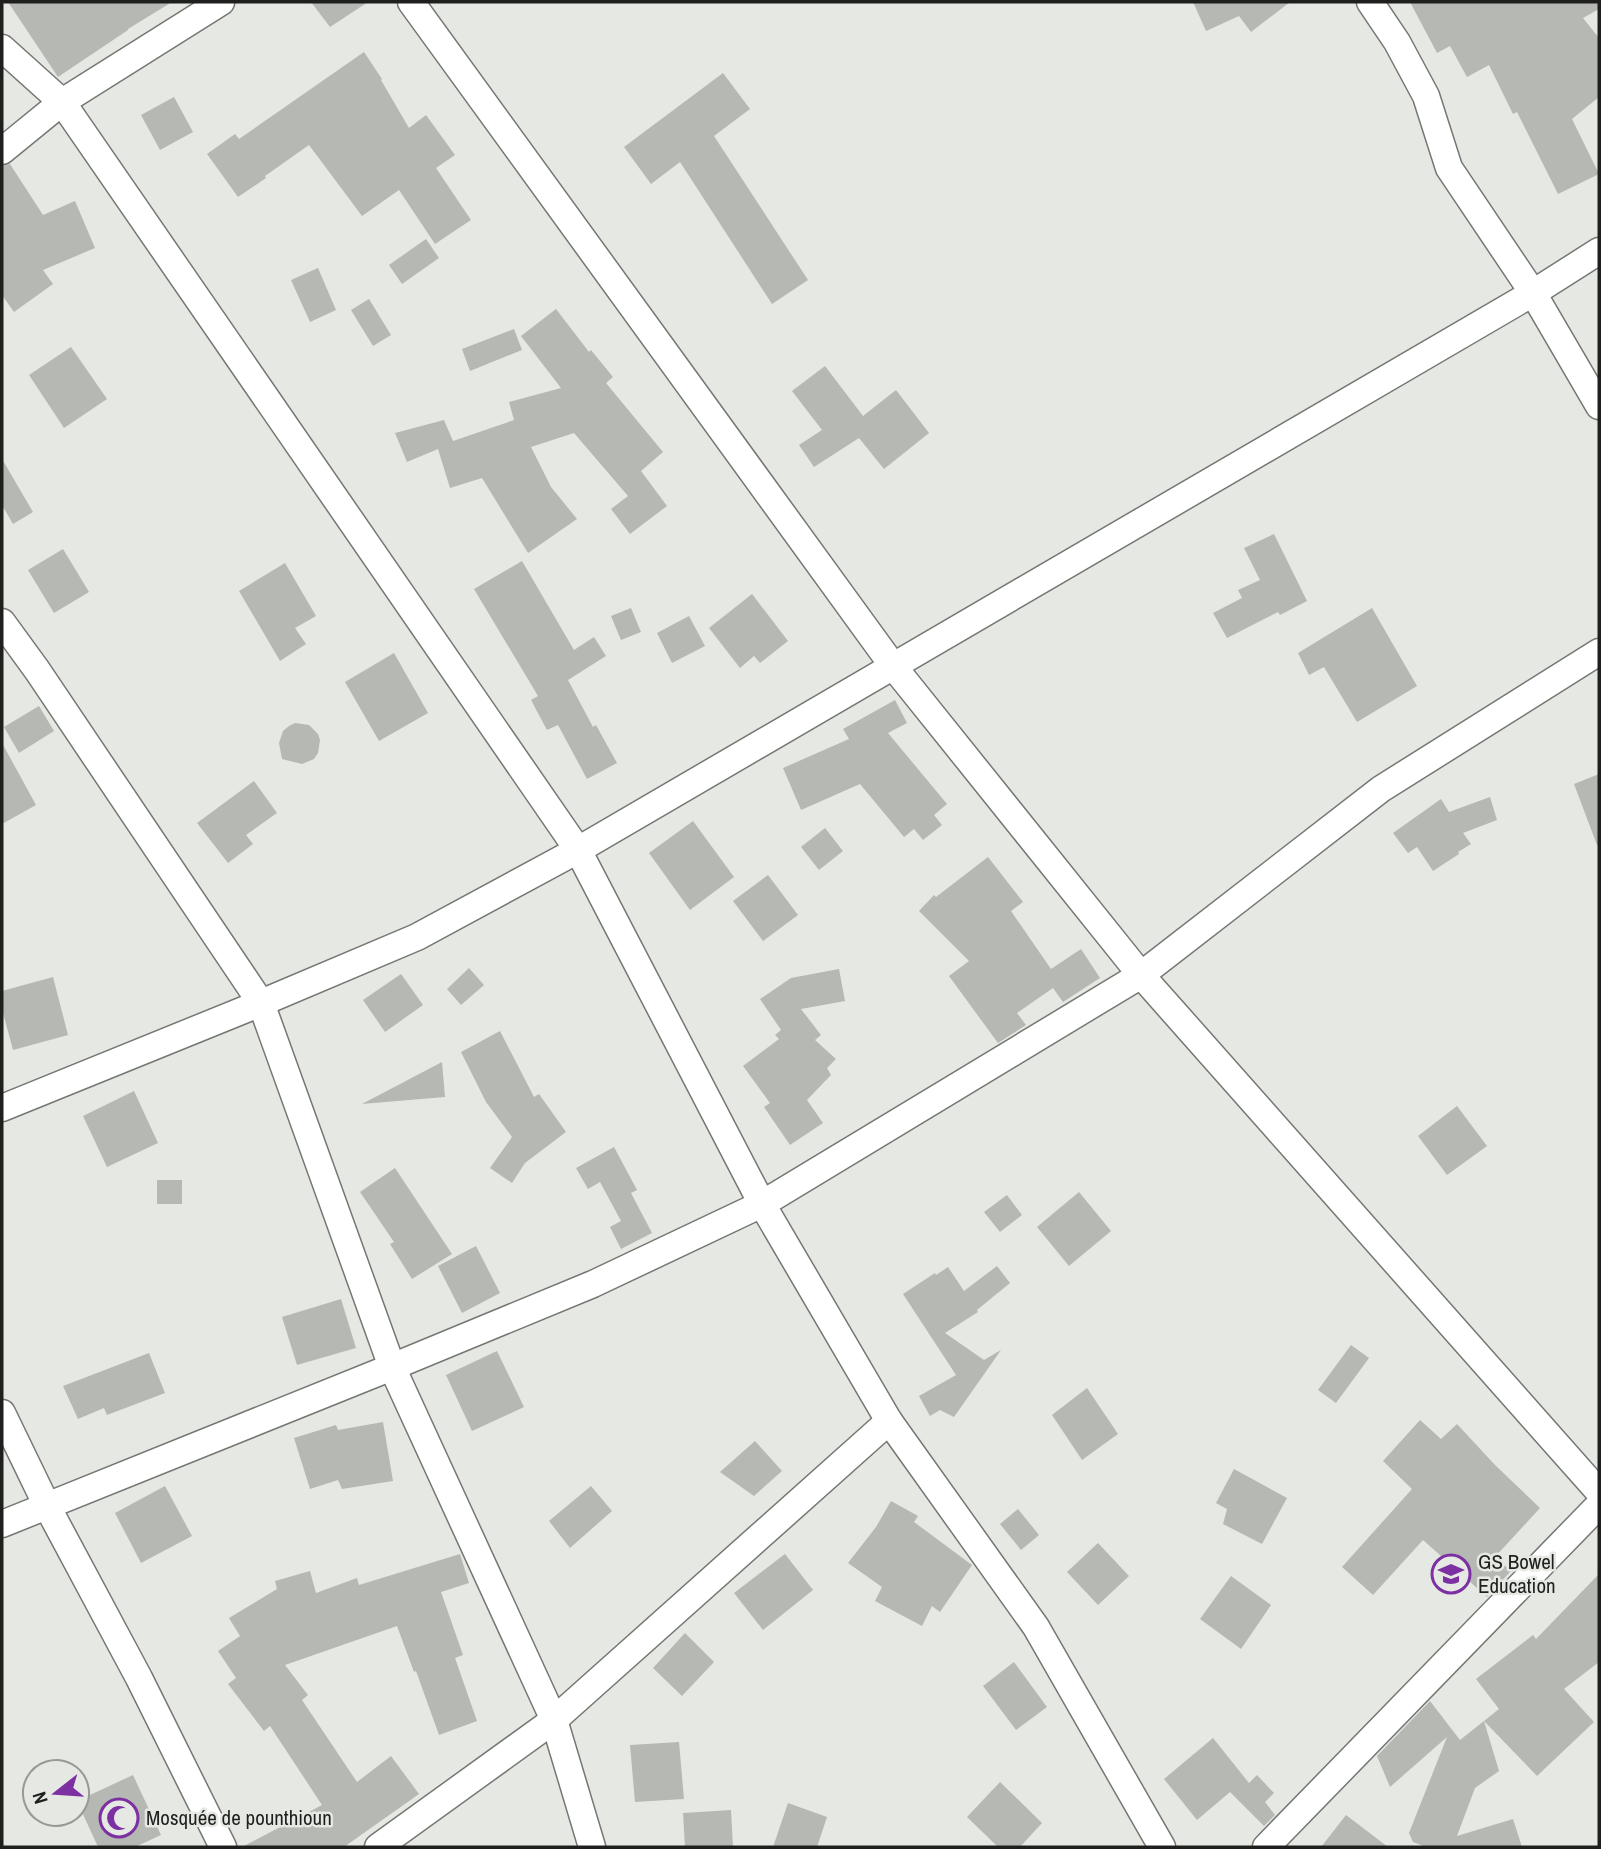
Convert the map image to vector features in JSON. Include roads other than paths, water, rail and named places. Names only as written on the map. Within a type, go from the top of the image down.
[{"type":"street","points":[[2,151],[62,102],[221,2]]},
{"type":"street","points":[[411,2],[893,666],[1141,975],[1599,1492]]},
{"type":"street","points":[[1370,2],[1397,42],[1426,96],[1449,168],[1533,293],[1599,406]]},
{"type":"street","points":[[2,48],[62,102],[578,850],[762,1204],[889,1420],[1036,1627],[1161,1847]]},
{"type":"street","points":[[2,1108],[417,937],[578,850],[1533,293],[1599,251]]},
{"type":"street","points":[[2,622],[261,1003],[393,1367],[554,1720],[592,1847]]},
{"type":"street","points":[[2,1524],[593,1284],[762,1204],[1141,975],[1381,789],[1599,652]]},
{"type":"street","points":[[2,1413],[47,1506],[139,1678],[223,1847]]},
{"type":"street","points":[[379,1847],[554,1720],[889,1420]]},
{"type":"street","points":[[1266,1847],[1599,1505]]},
{"type":"place","name":"GS Bowel Education","points":[[1451,1574]]},
{"type":"place","name":"Mosquée de pounthioun","points":[[119,1818]]}]
